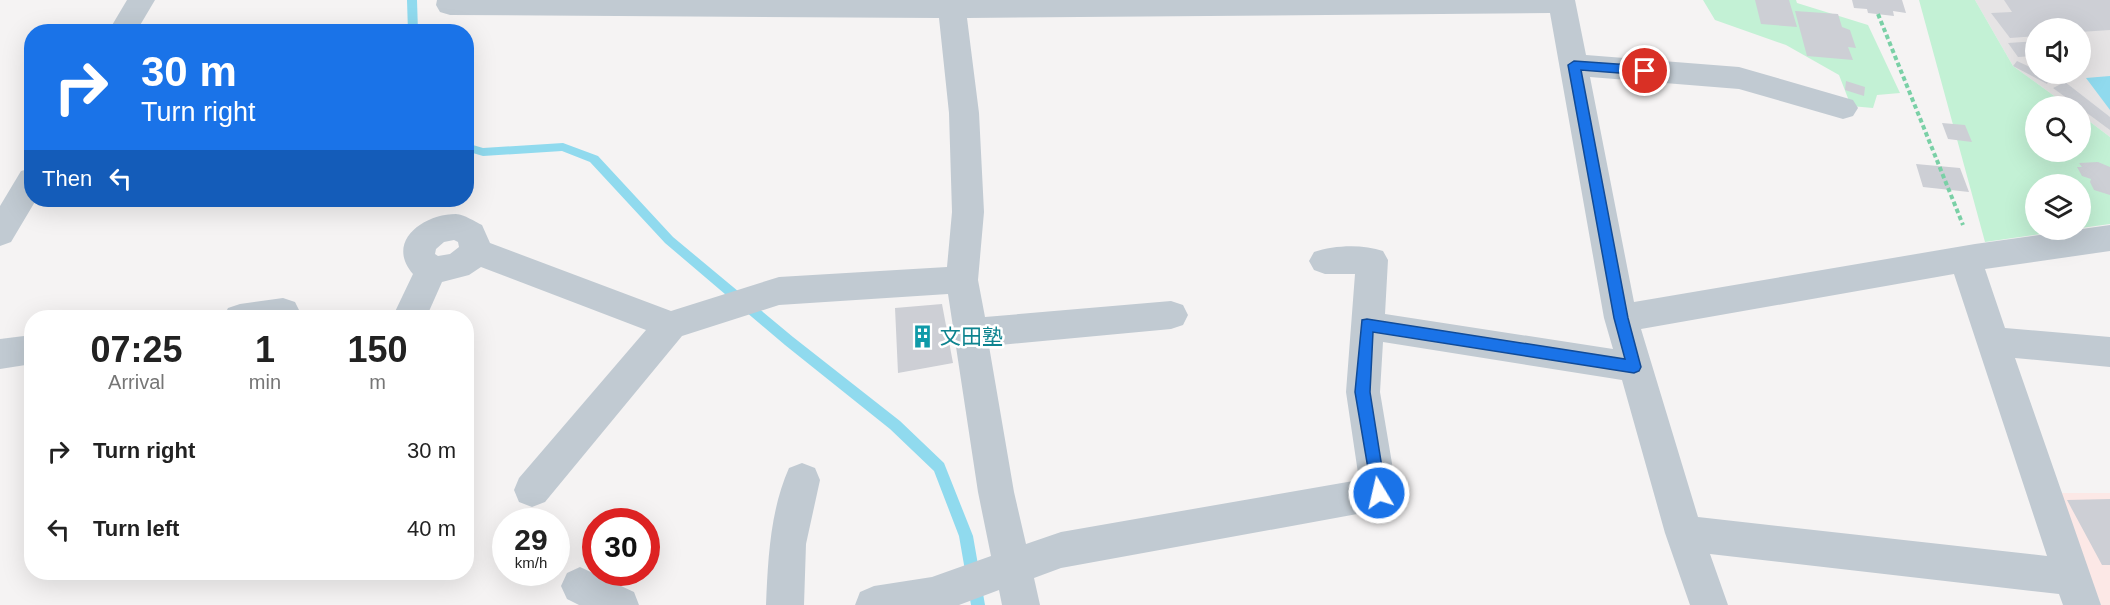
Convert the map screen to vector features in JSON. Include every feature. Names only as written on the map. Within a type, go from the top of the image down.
[{"type":"street","points":[[127,24],[141,0]]},
{"type":"street","points":[[452,0],[450,4],[1562,1],[1621,318],[1684,533],[1709,605]]},
{"type":"street","points":[[951,4],[964,113],[968,201],[962,280],[1008,568],[1021,605]]},
{"type":"street","points":[[1574,65],[1739,78],[1843,108]]},
{"type":"street","points":[[2,226],[24,192]]},
{"type":"street","points":[[1621,318],[1970,258],[2110,238]]},
{"type":"street","points":[[413,310],[431,271],[458,266],[477,252],[670,325]]},
{"type":"street","points":[[1684,533],[2078,591],[1993,341],[1970,258]]},
{"type":"street","points":[[874,605],[932,596],[1061,550],[1379,493],[1363,392],[1372,260],[1325,261]]},
{"type":"street","points":[[532,490],[670,325],[779,291],[962,280]]},
{"type":"street","points":[[971,333],[1171,315]]},
{"type":"street","points":[[1367,325],[1634,367]]},
{"type":"street","points":[[1993,341],[2110,352]]},
{"type":"street","points":[[0,354],[24,350]]},
{"type":"street","points":[[785,605],[787,544],[802,480]]},
{"type":"street","points":[[580,586],[620,605]]},
{"type":"path","points":[[1878,14],[1970,258]]},
{"type":"shaded area","points":[[1975,0],[2110,0],[2110,137],[2091,123],[2091,96],[2054,96],[2038,84],[2091,84],[2091,18],[2025,18],[2025,75],[2013,66]]},
{"type":"shaded area","points":[[2057,493],[2110,493],[2110,605],[2101,605]]},
{"type":"green space","points":[[1703,0],[1796,0],[1797,3],[1868,25],[1900,93],[1877,95],[1873,108],[1851,106],[1839,75],[1786,45],[1715,20]]},
{"type":"green space","points":[[1919,0],[1975,0],[2013,66],[2025,75],[2025,84],[2038,84],[2054,96],[2025,96],[2025,162],[2091,162],[2091,123],[2110,137],[2110,224],[2091,227],[2091,174],[2025,174],[2025,236],[1985,242]]},
{"type":"water","points":[[2110,76],[2110,110],[2090,84],[2091,78]]},
{"type":"building","points":[[1755,0],[1789,0],[1797,27],[1761,24]]},
{"type":"building","points":[[1852,0],[1902,0],[1906,13],[1893,11],[1894,16],[1868,13],[1867,9],[1854,8]]},
{"type":"building","points":[[2004,0],[2110,0],[2110,30],[2091,31],[2091,18],[2025,18],[2025,37],[2010,38],[1991,13],[2012,12]]},
{"type":"building","points":[[1795,11],[1838,14],[1842,27],[1850,30],[1856,48],[1848,47],[1853,60],[1807,56]]},
{"type":"building","points":[[2025,42],[2025,57],[2018,57],[2008,43]]},
{"type":"building","points":[[2017,61],[2025,65],[2025,72],[2013,66]]},
{"type":"building","points":[[1846,81],[1865,87],[1864,96],[1845,90]]},
{"type":"building","points":[[2068,84],[2083,96],[2064,96],[2053,88]]},
{"type":"building","points":[[2091,102],[2110,117],[2110,130],[2091,116]]},
{"type":"building","points":[[1942,123],[1965,125],[1972,142],[1948,139]]},
{"type":"building","points":[[2098,162],[2110,167],[2110,195],[2094,190],[2091,184],[2091,174],[2081,174],[2077,167],[2082,167],[2079,163]]},
{"type":"building","points":[[1916,164],[1960,168],[1969,192],[1923,187]]},
{"type":"building","name":"文田塾","points":[[942,304],[953,363],[898,373],[895,308]]},
{"type":"building","points":[[2110,499],[2110,565],[2102,565],[2067,500]]},
{"type":"waterway","points":[[412,0],[413,24]]},
{"type":"waterway","points":[[474,149],[483,152],[563,147],[594,159],[669,240],[789,341],[895,425],[939,467],[966,536],[978,605]]},
{"type":"place","name":"文田塾","points":[[922,336]]},
{"type":"route","points":[[1379,493],[1363,392],[1367,325],[1634,367],[1621,318],[1574,65],[1645,71]]}]
